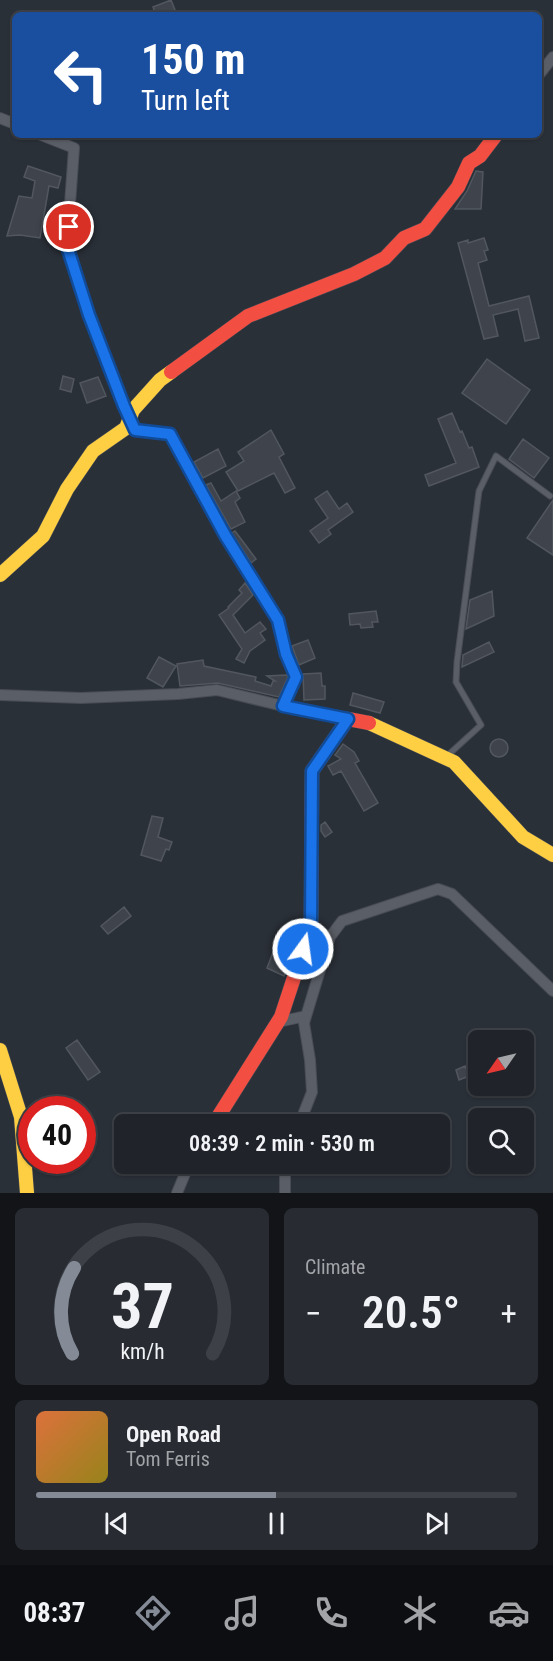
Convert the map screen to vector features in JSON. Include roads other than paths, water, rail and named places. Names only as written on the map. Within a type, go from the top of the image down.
[{"type":"street","points":[[542,71],[553,57]]},
{"type":"street","points":[[49,138],[74,148],[67,246],[89,315],[130,418],[135,430],[170,434],[225,535],[278,620],[286,654],[296,677],[283,706]]},
{"type":"street","points":[[0,575],[43,536],[67,489],[93,451],[126,428],[133,410],[160,380],[248,316],[354,274],[385,258],[404,238],[425,229],[458,187],[469,164],[480,156],[494,138]]},
{"type":"street","points":[[0,695],[81,698],[217,690],[283,706],[366,721],[454,762],[523,837],[553,855]]},
{"type":"street","points":[[220,1114],[278,1022],[311,926],[312,771],[348,719]]},
{"type":"street","points":[[303,1114],[312,1092],[304,1023],[330,937],[342,921],[438,889],[452,894],[553,991]]},
{"type":"street","points":[[278,1022],[306,1016]]},
{"type":"street","points":[[0,1050],[21,1117],[27,1193]]},
{"type":"street","points":[[177,1193],[185,1174]]},
{"type":"street","points":[[285,1174],[285,1193]]},
{"type":"lane","points":[[446,757],[481,725],[456,682],[479,491],[496,456],[550,496]]}]
